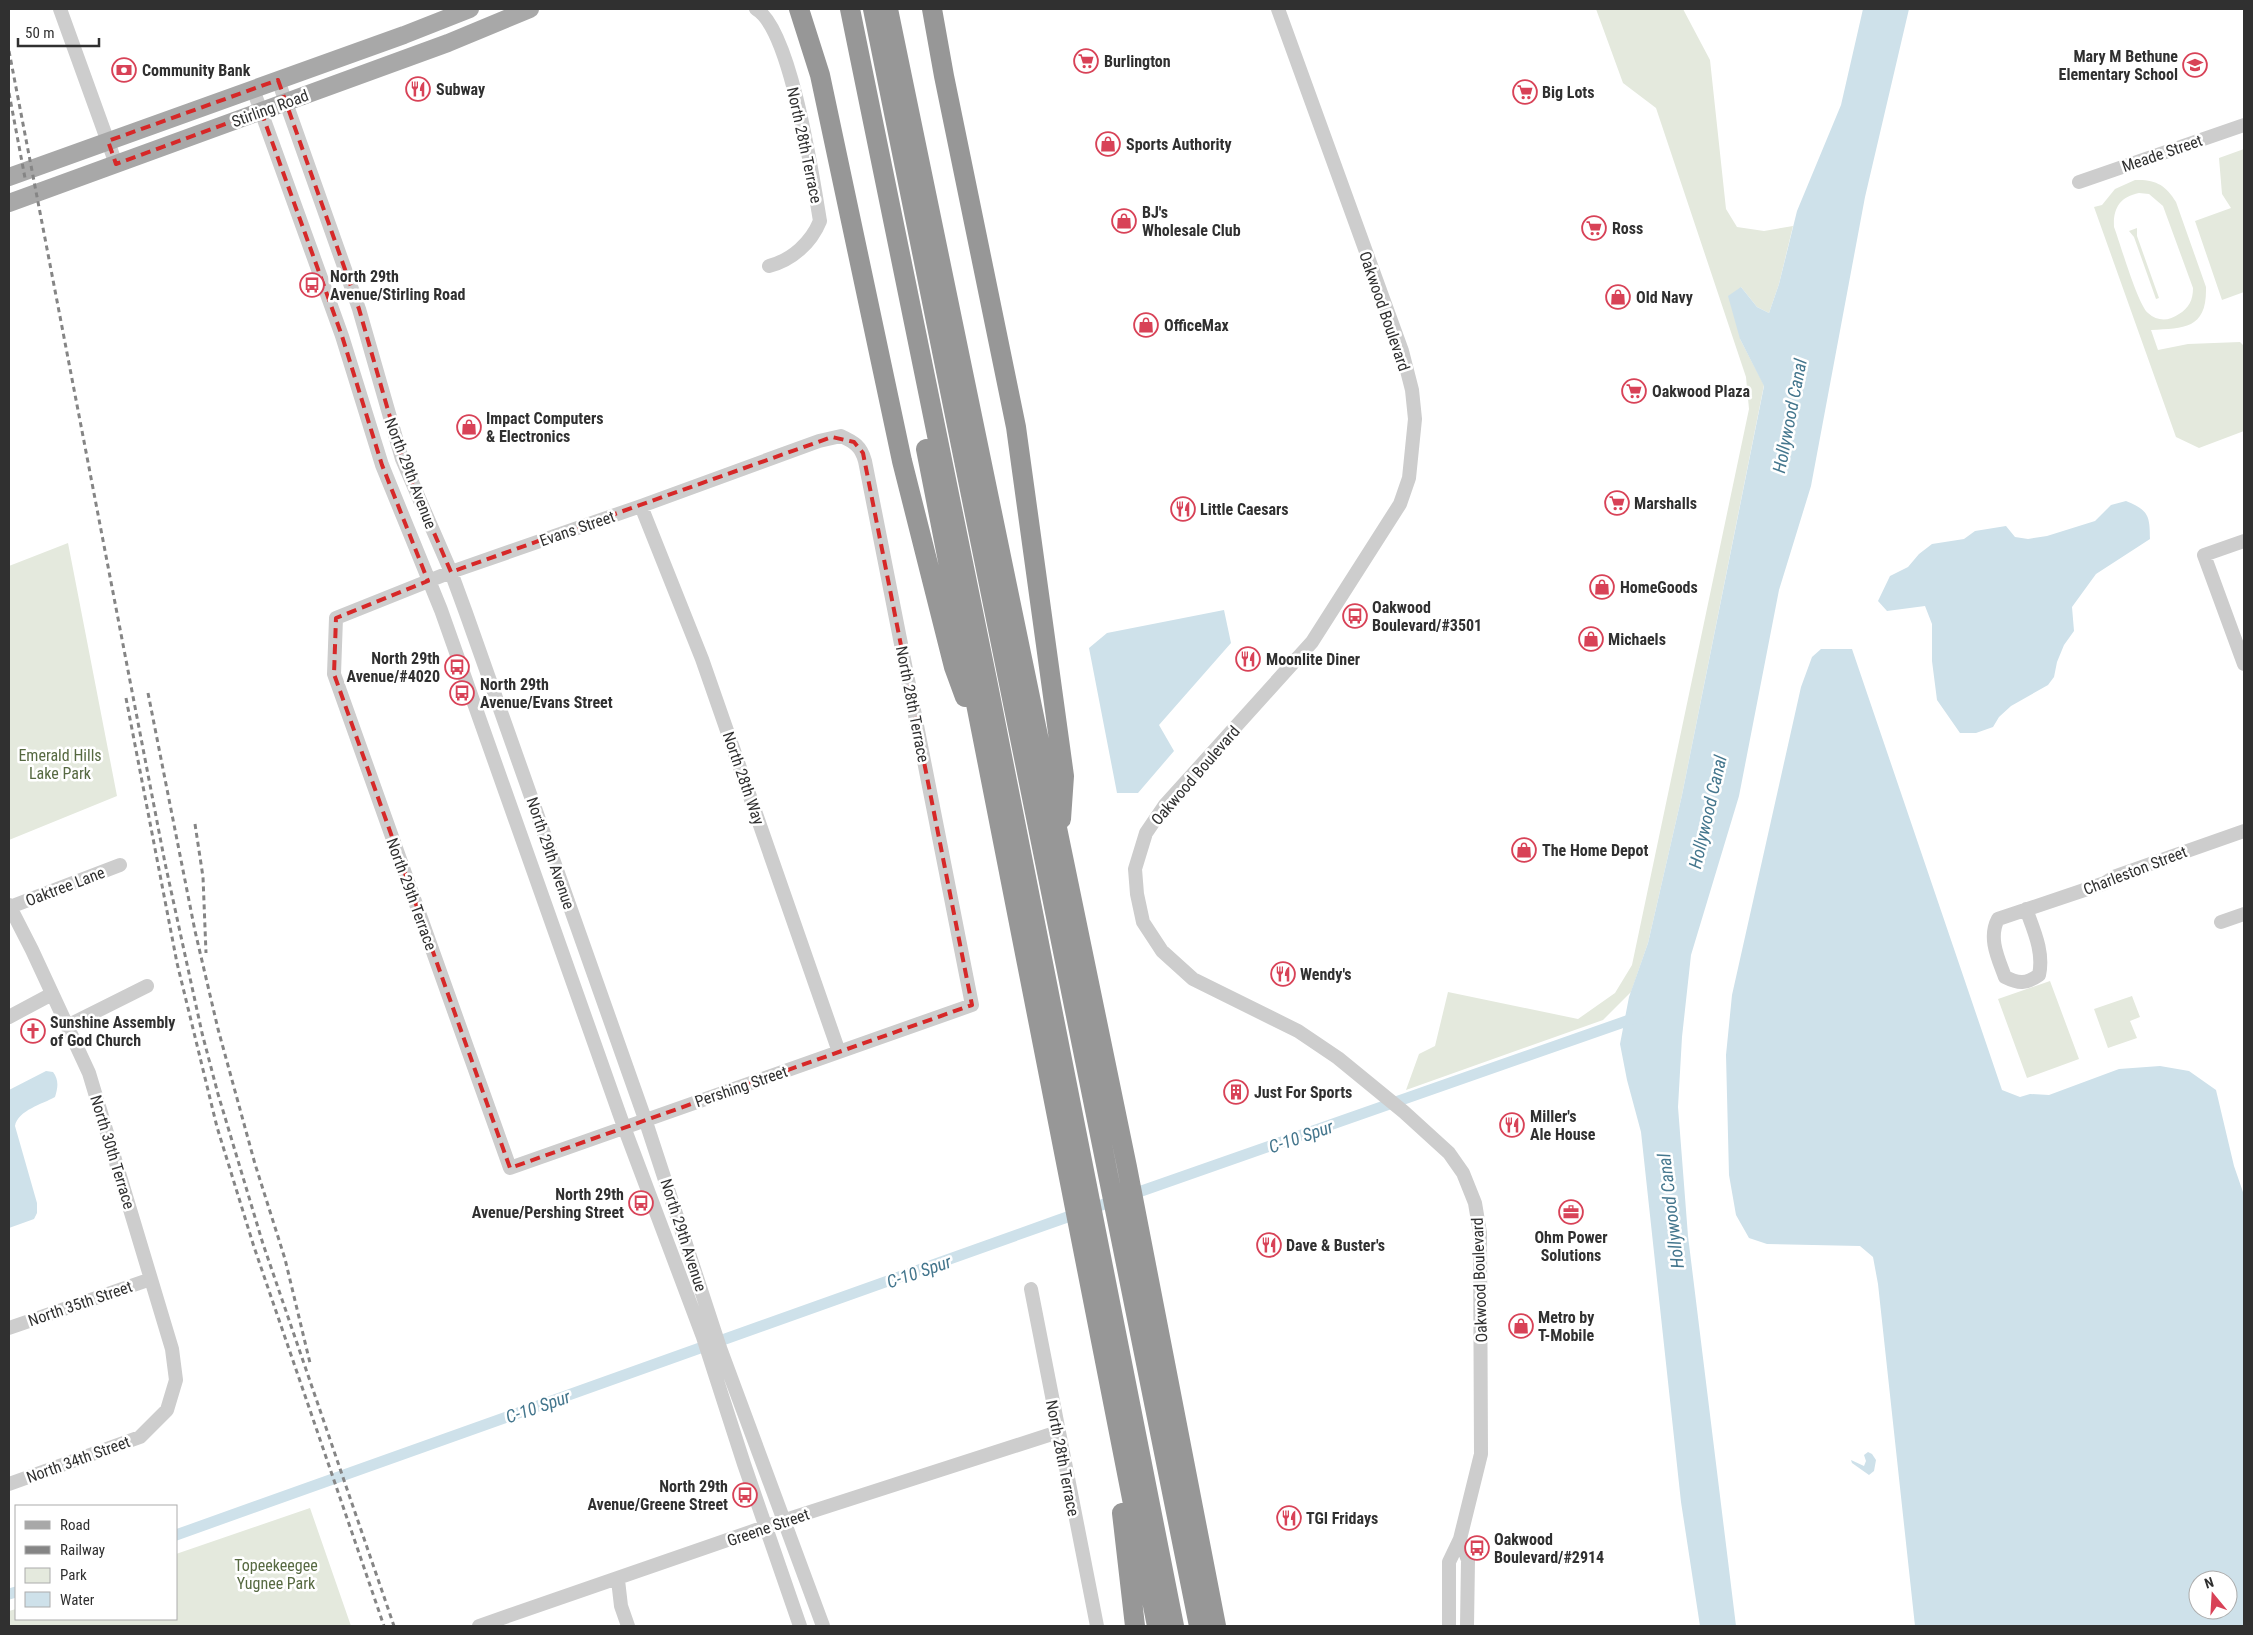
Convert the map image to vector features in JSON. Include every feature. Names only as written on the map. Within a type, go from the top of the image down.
[{"type":"highway","points":[[799,9],[820,75],[902,461],[954,667],[983,743]]},
{"type":"highway","points":[[837,9],[983,743],[1174,1626]]},
{"type":"highway","points":[[850,9],[988,685],[1078,1186]]},
{"type":"highway","points":[[873,9],[1108,1175],[1128,1225],[1216,1626]]},
{"type":"highway","points":[[888,9],[1127,1167],[1128,1225],[1199,1626]]},
{"type":"highway","points":[[932,9],[1016,427],[1064,776],[1060,844]]},
{"type":"highway","points":[[1089,1238],[1115,1412],[1157,1626]]},
{"type":"highway","points":[[1115,1412],[1111,1442],[1135,1626]]},
{"type":"highway","points":[[1198,1540],[1222,1626]]},
{"type":"main road","name":"Stirling Road","points":[[9,177],[470,9]]},
{"type":"main road","name":"Stirling Road","points":[[9,203],[448,43],[530,9]]},
{"type":"street","points":[[60,9],[116,164]]},
{"type":"street","name":"North 28th Terrace","points":[[756,9],[771,24],[793,86],[820,221],[804,246],[790,257],[769,266]]},
{"type":"street","name":"Oakwood Boulevard","points":[[1278,9],[1402,351],[1412,390],[1415,419],[1409,478],[1400,504],[1312,642],[1165,805],[1146,833],[1135,869],[1137,894],[1143,922],[1162,951],[1193,979],[1298,1031],[1338,1058],[1404,1112],[1449,1154],[1463,1173],[1475,1203],[1480,1233],[1481,1454],[1460,1539],[1449,1562],[1449,1626]]},
{"type":"street","name":"North 29th Avenue","points":[[278,80],[359,309],[402,459],[451,572],[645,1120],[709,1335]]},
{"type":"street","name":"North 29th Avenue","points":[[253,89],[342,336],[382,465],[441,610],[484,727],[624,1127],[785,1520],[823,1626]]},
{"type":"street","name":"Meade Street","points":[[2079,182],[2244,125]]},
{"type":"street","name":"North 28th Terrace","points":[[820,441],[841,436],[854,442],[863,453],[914,700],[972,1005]]},
{"type":"street","name":"Evans Street","points":[[336,618],[451,572],[820,441]]},
{"type":"street","name":"North 28th Way","points":[[641,506],[702,659],[839,1052]]},
{"type":"street","points":[[2244,541],[2204,555],[2244,664]]},
{"type":"street","name":"North 29th Terrace","points":[[336,618],[334,674],[510,1168]]},
{"type":"street","name":"Charleston Street","points":[[2026,909],[2041,953],[2042,963],[2039,975],[2027,983],[2016,982],[2005,977],[1995,948],[1993,928],[1998,918],[2244,831]]},
{"type":"street","name":"Oaktree Lane","points":[[9,906],[120,865]]},
{"type":"street","name":"North 30th Terrace","points":[[9,906],[89,1073],[172,1349],[176,1380],[166,1410]]},
{"type":"street","points":[[2220,922],[2244,914]]},
{"type":"street","points":[[67,1026],[146,986]]},
{"type":"street","points":[[9,1017],[52,994]]},
{"type":"street","name":"Pershing Street","points":[[510,1168],[972,1005]]},
{"type":"street","name":"North 35th Street","points":[[9,1328],[151,1279]]},
{"type":"street","name":"North 28th Terrace","points":[[1031,1289],[1097,1626]]},
{"type":"street","name":"North 29th Avenue","points":[[715,1351],[765,1527],[800,1626]]},
{"type":"street","name":"North 34th Street","points":[[9,1484],[140,1437],[166,1410]]},
{"type":"street","name":"Greene Street","points":[[479,1626],[618,1580],[785,1520],[1058,1432]]},
{"type":"street","points":[[1460,1539],[1468,1560],[1468,1626]]},
{"type":"street","points":[[618,1580],[621,1606],[628,1626]]},
{"type":"highlighted area","points":[[278,80],[359,309],[402,459],[451,572],[832,437],[854,442],[863,453],[972,1005],[510,1168],[334,674],[336,618],[428,581],[382,465],[342,336],[261,111],[116,164],[108,141]]},
{"type":"green space","points":[[1596,9],[1683,9],[1710,60],[1726,209],[1737,227],[1764,231],[1793,226],[1779,284],[1769,313],[1757,307],[1741,287],[1740,339],[1764,385],[1682,795],[1648,943],[1631,992],[1603,1020],[1406,1090],[1419,1054],[1435,1046],[1448,992],[1578,1019],[1615,993],[1632,965],[1749,409],[1746,377],[1656,108],[1623,83]]},
{"type":"green space","points":[[2244,149],[2244,292],[2222,300],[2195,221],[2231,208],[2222,194],[2219,158]]},
{"type":"green space","points":[[2135,180],[2154,182],[2164,187],[2176,202],[2206,287],[2205,301],[2203,311],[2198,319],[2192,323],[2184,327],[2151,330],[2158,350],[2188,344],[2240,342],[2244,346],[2244,431],[2199,448],[2176,437],[2094,207],[2102,205],[2115,189]],"holes":[[[2139,193],[2149,194],[2163,206],[2193,288],[2188,306],[2179,314],[2167,319],[2156,318],[2144,308],[2134,286],[2114,227],[2116,209],[2122,201]]]},
{"type":"green space","points":[[2137,228],[2137,236],[2159,298],[2156,299],[2134,237],[2129,231]]},
{"type":"green space","name":"Emerald Hills Lake Park","points":[[68,543],[117,796],[9,840],[9,566]]},
{"type":"green space","points":[[2050,981],[2079,1059],[2027,1078],[1998,999]]},
{"type":"green space","points":[[2132,996],[2140,1017],[2130,1021],[2137,1038],[2108,1048],[2094,1009]]},
{"type":"green space","name":"Topeekeegee Yugnee Park","points":[[310,1508],[351,1626],[9,1626],[9,1611],[15,1609],[15,1620],[178,1620],[178,1553]]},
{"type":"water","name":"Hollywood Canal","points":[[1863,9],[1909,9],[1865,197],[1811,486],[1779,590],[1739,796],[1691,955],[1682,1037],[1678,1107],[1688,1236],[1736,1626],[1700,1626],[1681,1502],[1641,1132],[1627,1080],[1620,1044],[1629,997],[1648,943],[1682,795],[1764,386],[1740,339],[1728,296],[1741,287],[1757,307],[1769,313],[1779,284],[1797,211],[1841,105]]},
{"type":"water","points":[[2126,501],[2139,507],[2146,514],[2150,539],[2096,574],[2072,607],[2074,631],[2064,645],[2057,662],[2054,677],[2048,685],[2011,706],[1999,717],[1993,727],[1976,733],[1960,733],[1937,700],[1932,661],[1932,624],[1925,606],[1887,611],[1878,601],[1890,576],[1908,567],[1919,554],[1932,544],[1964,539],[1975,531],[2006,526],[2015,537],[2028,539],[2047,536],[2095,521],[2111,505]]},
{"type":"water","points":[[1224,610],[1231,643],[1159,725],[1174,751],[1138,793],[1117,793],[1089,648],[1107,633]]},
{"type":"water","points":[[1821,649],[1852,649],[2002,1090],[2020,1097],[2030,1094],[2049,1095],[2119,1069],[2160,1066],[2189,1071],[2216,1090],[2234,1166],[2244,1195],[2244,1626],[1915,1626],[1878,1284],[1873,1257],[1860,1246],[1767,1244],[1749,1238],[1736,1215],[1729,1175],[1726,1055],[1732,995],[1801,687],[1812,657]]},
{"type":"water","points":[[46,1071],[53,1072],[56,1078],[55,1097],[26,1112],[17,1120],[15,1126],[37,1203],[37,1213],[34,1219],[9,1228],[9,1090]]},
{"type":"water","points":[[1868,1452],[1876,1460],[1874,1471],[1869,1475],[1852,1463],[1851,1460],[1864,1466],[1866,1461],[1864,1455]]},
{"type":"waterway","name":"C-10 Spur","points":[[178,1534],[1056,1221],[1638,1017]]},
{"type":"waterway","name":"C-10 Spur","points":[[9,1594],[15,1592]]},
{"type":"railway","points":[[9,51],[165,863],[202,1033],[218,1094],[263,1244],[394,1626]]},
{"type":"railway","points":[[9,93],[25,178]]},
{"type":"railway","points":[[148,693],[195,931],[218,1029],[255,1164],[285,1259],[310,1363]]},
{"type":"railway","points":[[126,698],[177,963],[217,1127],[254,1247],[384,1626]]},
{"type":"railway","points":[[195,824],[203,877],[206,953]]},
{"type":"place","name":"Burlington","points":[[1086,61]]},
{"type":"place","name":"Mary M Bethune Elementary School","points":[[2195,65]]},
{"type":"place","name":"Community Bank","points":[[124,70]]},
{"type":"place","name":"Subway","points":[[418,89]]},
{"type":"place","name":"Big Lots","points":[[1525,92]]},
{"type":"place","name":"Sports Authority","points":[[1108,144]]},
{"type":"place","name":"BJ's Wholesale Club","points":[[1124,221]]},
{"type":"place","name":"Ross","points":[[1594,228]]},
{"type":"place","name":"North 29th Avenue/Stirling Road","points":[[312,285]]},
{"type":"place","name":"Old Navy","points":[[1618,297]]},
{"type":"place","name":"OfficeMax","points":[[1146,325]]},
{"type":"place","name":"Oakwood Plaza","points":[[1634,391]]},
{"type":"place","name":"Impact Computers & Electronics","points":[[469,427]]},
{"type":"place","name":"Marshalls","points":[[1617,503]]},
{"type":"place","name":"Little Caesars","points":[[1183,509]]},
{"type":"place","name":"HomeGoods","points":[[1602,587]]},
{"type":"place","name":"Oakwood Boulevard/#3501","points":[[1355,616]]},
{"type":"place","name":"Michaels","points":[[1591,639]]},
{"type":"place","name":"Moonlite Diner","points":[[1248,659]]},
{"type":"place","name":"North 29th Avenue/#4020","points":[[457,667]]},
{"type":"place","name":"North 29th Avenue/Evans Street","points":[[462,693]]},
{"type":"place","name":"The Home Depot","points":[[1524,850]]},
{"type":"place","name":"Wendy's","points":[[1283,974]]},
{"type":"place","name":"Sunshine Assembly of God Church","points":[[33,1031]]},
{"type":"place","name":"Just For Sports","points":[[1236,1092]]},
{"type":"place","name":"Miller's Ale House","points":[[1512,1125]]},
{"type":"place","name":"North 29th Avenue/Pershing Street","points":[[641,1203]]},
{"type":"place","name":"Ohm Power Solutions","points":[[1571,1212]]},
{"type":"place","name":"Dave & Buster's","points":[[1269,1245]]},
{"type":"place","name":"Metro by T-Mobile","points":[[1521,1326]]},
{"type":"place","name":"North 29th Avenue/Greene Street","points":[[745,1495]]},
{"type":"place","name":"TGI Fridays","points":[[1289,1518]]},
{"type":"place","name":"Oakwood Boulevard/#2914","points":[[1477,1548]]}]
